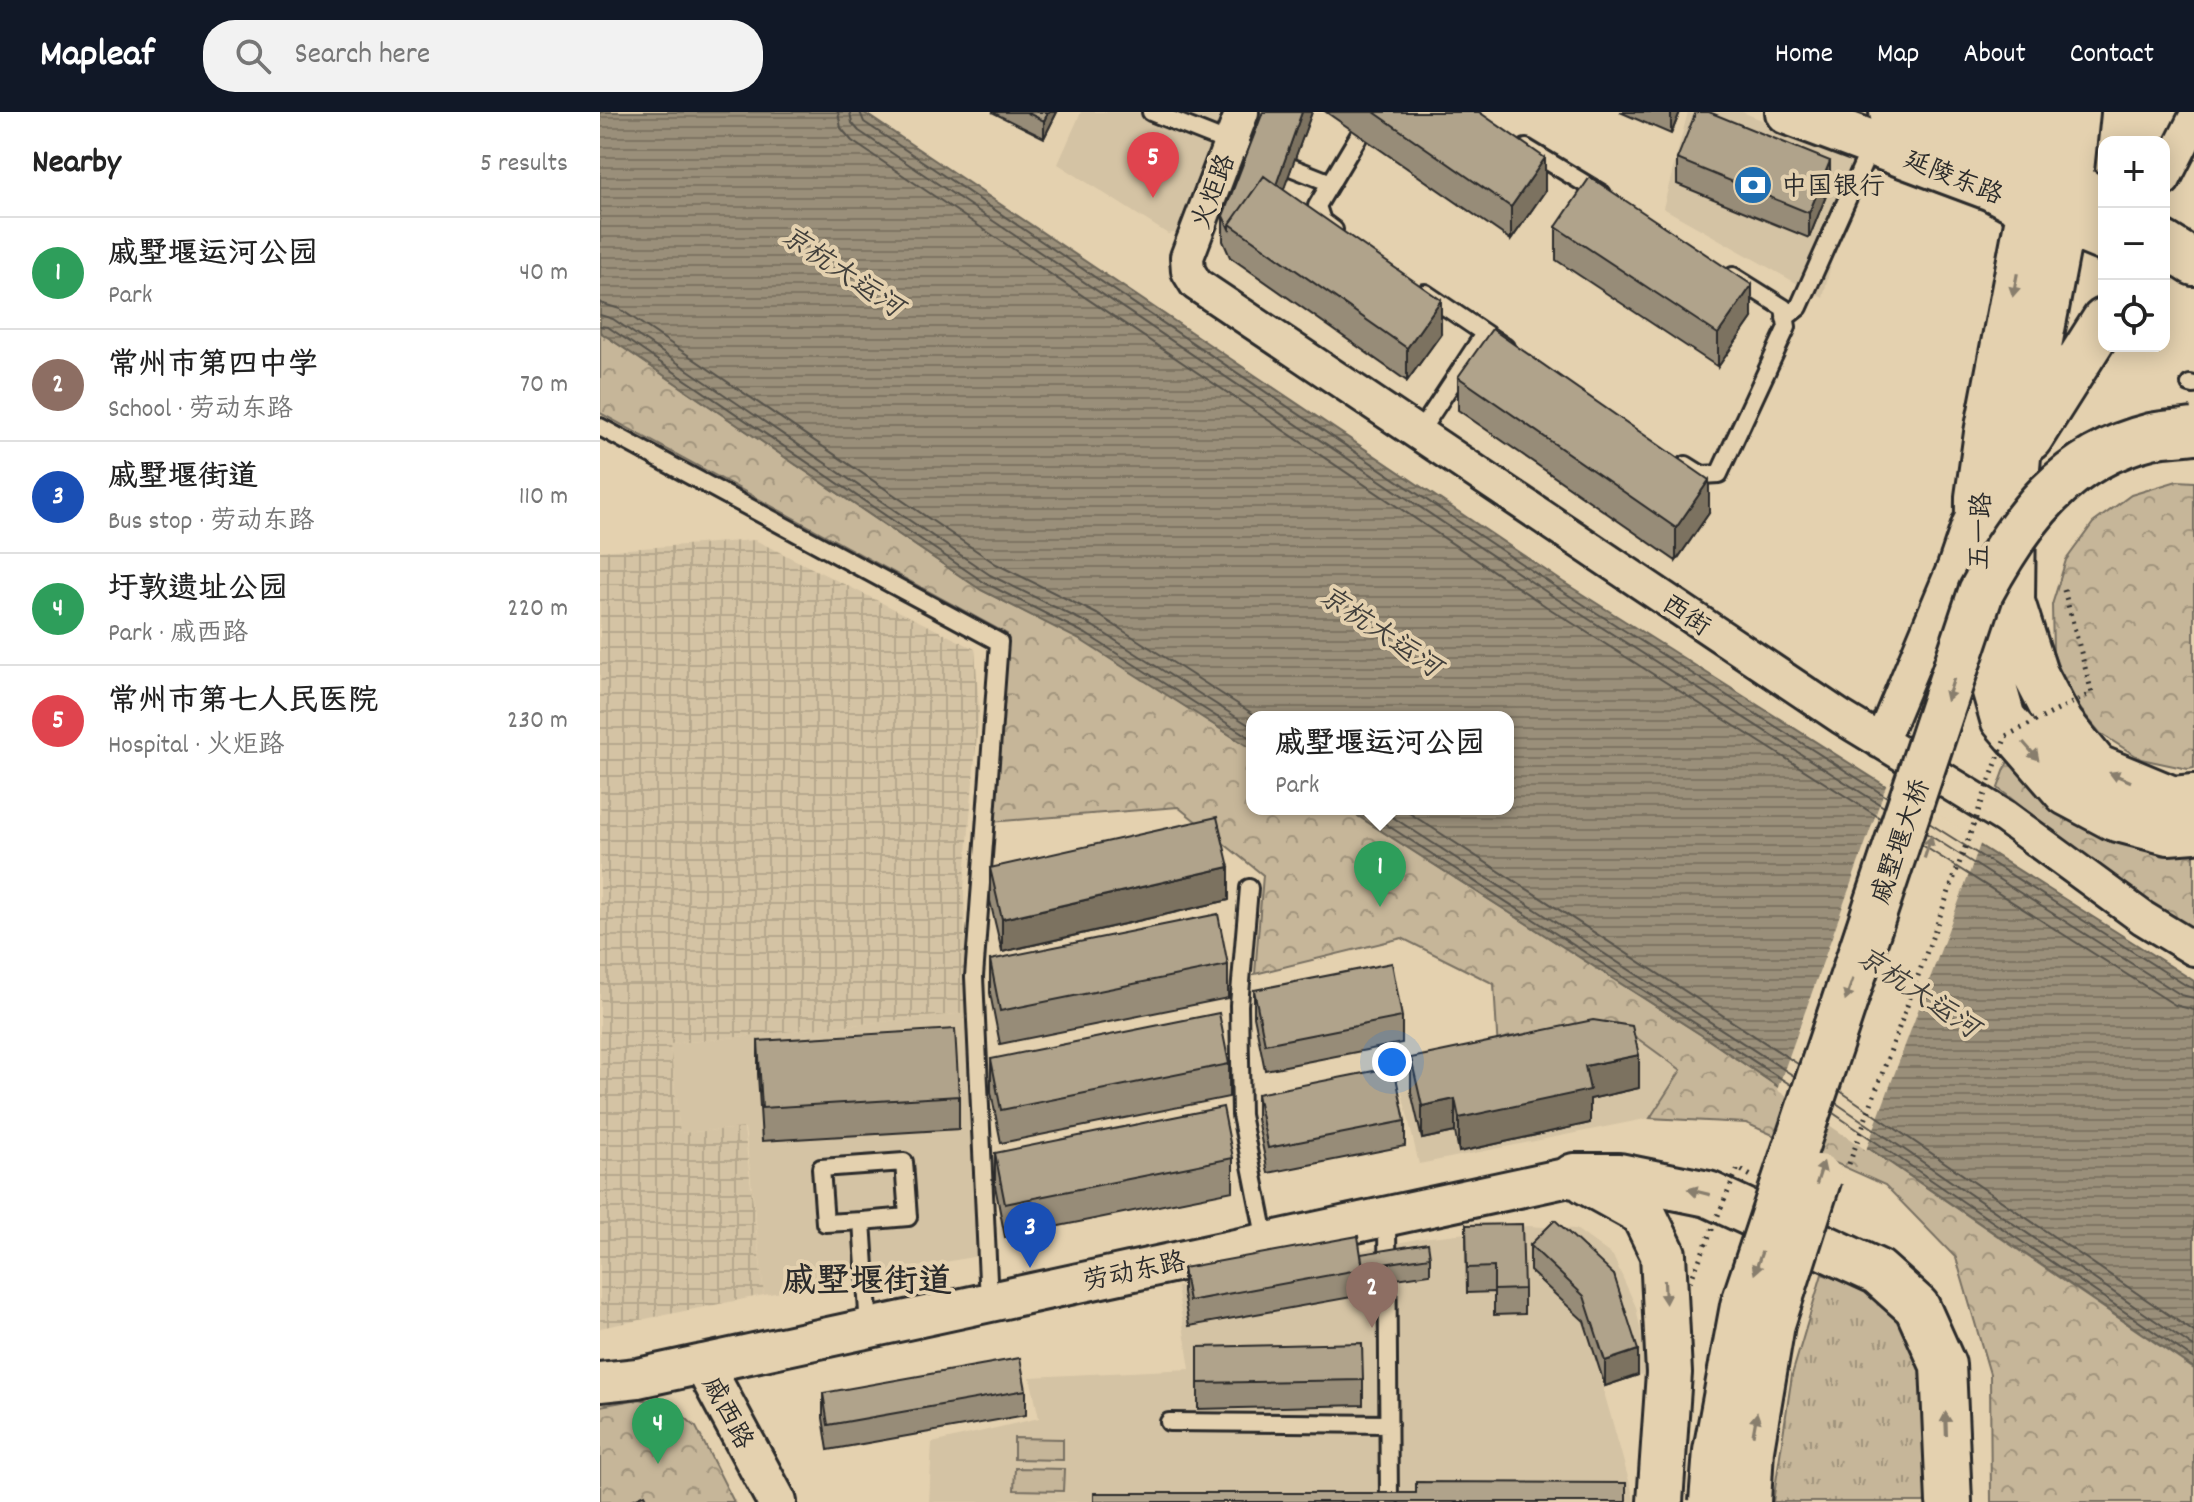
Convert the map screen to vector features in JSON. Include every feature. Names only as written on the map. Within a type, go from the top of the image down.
[{"type":"main road","name":"延陵东路","points":[[1788,112],[1911,120],[1992,188],[2060,196],[2098,233]]},
{"type":"main road","points":[[1911,120],[1999,119],[2020,112]]},
{"type":"main road","name":"五一路","points":[[2044,112],[2060,196],[1987,433],[1978,497],[1977,628],[2003,719],[2067,793],[2114,818],[2168,832],[2194,830]]},
{"type":"main road","name":"五一路","points":[[2077,112],[2060,196],[2018,457],[2013,511],[2012,602],[2035,674],[2061,724],[2096,767],[2173,799],[2194,797]]},
{"type":"main road","points":[[2170,248],[2194,264]]},
{"type":"main road","points":[[2170,259],[2194,264]]},
{"type":"main road","points":[[2170,283],[2194,281]]},
{"type":"main road","points":[[2018,457],[2098,330]]},
{"type":"main road","name":"戚墅堰大桥","points":[[1712,1502],[1716,1451],[1743,1306],[1981,592],[2005,548],[2051,489],[2094,456],[2152,436],[2194,431]]},
{"type":"main road","name":"戚墅堰大桥","points":[[1748,1502],[1751,1449],[1772,1324],[2005,615],[2029,557],[2068,510],[2118,474],[2178,458],[2194,460]]},
{"type":"main road","points":[[1574,1176],[1643,1213],[1663,1254],[1669,1373],[1660,1502]]},
{"type":"main road","points":[[1574,1176],[1619,1176],[1708,1194],[1878,1272],[1917,1307],[1943,1365],[1949,1502]]},
{"type":"street","name":"火炬路","points":[[1188,271],[1187,257],[1242,112]]},
{"type":"street","points":[[2170,167],[2194,120]]},
{"type":"street","name":"西街","points":[[1188,271],[1196,284],[1881,742],[2005,817],[2143,918],[2194,949]]},
{"type":"street","points":[[1881,742],[1954,567],[1978,497]]},
{"type":"street","name":"劳动东路","points":[[600,1382],[691,1367],[1574,1176]]},
{"type":"street","name":"戚西路","points":[[691,1367],[752,1502]]},
{"type":"street","name":"戚西路","points":[[691,1367],[777,1502]]},
{"type":"lane","points":[[1151,112],[1331,183]]},
{"type":"lane","points":[[1347,238],[1322,221],[1317,206],[1373,112]]},
{"type":"lane","points":[[1785,318],[1799,307],[1911,120]]},
{"type":"lane","points":[[1510,138],[1617,203]]},
{"type":"lane","points":[[1677,459],[1702,475],[1719,474],[1787,327],[1784,308],[1719,268]]},
{"type":"lane","points":[[1409,282],[1523,359]]},
{"type":"lane","points":[[1419,433],[1484,334]]},
{"type":"lane","points":[[600,427],[999,642],[974,977],[989,1302]]},
{"type":"lane","points":[[1249,888],[1239,1005],[1241,1115],[1266,1241]]},
{"type":"lane","points":[[904,1162],[908,1217],[862,1221],[825,1223],[821,1168],[904,1162]]},
{"type":"lane","points":[[1387,1215],[1389,1502]]},
{"type":"lane","points":[[862,1221],[869,1328]]},
{"type":"lane","points":[[1169,1422],[1389,1424]]},
{"type":"path","points":[[1849,1166],[2006,736],[2092,693],[2064,590]]},
{"type":"path","points":[[1690,1282],[1738,1168],[1762,1182]]},
{"type":"shaded area","points":[[1081,112],[1228,112],[1183,231],[1168,234],[1058,164]]},
{"type":"shaded area","points":[[1688,112],[1742,112],[1856,158],[1823,298],[1663,208]]},
{"type":"shaded area","points":[[755,540],[975,649],[979,710],[964,889],[966,1013],[670,1044],[680,1133],[744,1128],[764,1295],[600,1328],[600,551]]},
{"type":"shaded area","points":[[966,1013],[978,1256],[764,1295],[745,1128],[680,1133],[670,1044]]},
{"type":"shaded area","points":[[1618,1025],[1681,1070],[1650,1118],[1419,1164],[1397,1072]]},
{"type":"shaded area","points":[[1528,1226],[1576,1229],[1613,1256],[1636,1307],[1649,1374],[1600,1378],[1635,1502],[929,1502],[932,1443],[1039,1418],[1030,1377],[1190,1369],[1177,1287],[1422,1238]]},
{"type":"green space","points":[[600,332],[981,590],[1082,640],[1246,745],[1246,815],[1356,815],[1703,1036],[2194,1369],[2194,1502],[1991,1502],[1990,1374],[1956,1258],[1885,1185],[1746,1123],[1650,1118],[1681,1070],[1619,1025],[1498,1051],[1494,984],[1402,938],[1255,974],[1263,875],[1178,807],[991,822],[1007,634],[600,413]]},
{"type":"green space","points":[[2177,481],[2194,482],[2194,768],[2188,769],[2141,759],[2100,733],[2069,695],[2053,652],[2052,605],[2066,560],[2093,523],[2131,495]]},
{"type":"green space","points":[[2009,758],[2194,849],[2194,933],[2142,903],[1998,788]]},
{"type":"green space","points":[[1822,1274],[1857,1286],[1891,1308],[1930,1371],[1933,1502],[1773,1502],[1792,1375]]},
{"type":"green space","points":[[639,1399],[671,1405],[696,1427],[734,1502],[600,1502],[600,1406]]},
{"type":"green space","points":[[1014,1438],[1063,1439],[1063,1460],[1014,1459]]},
{"type":"green space","points":[[1015,1468],[1064,1469],[1063,1491],[1014,1490]]},
{"type":"water","name":"京杭大运河","points":[[600,112],[863,112],[1563,582],[2194,981],[2194,1368],[1703,1036],[1356,815],[1514,815],[1514,711],[1246,711],[1246,745],[1082,641],[981,590],[600,332]]},
{"type":"pier","points":[[1887,783],[1981,842],[1866,1150],[1777,1090]]},
{"type":"building","points":[[1026,112],[1048,112],[1044,121]]},
{"type":"building","points":[[1263,112],[1302,112],[1276,185],[1264,176],[1230,224],[1230,231],[1223,216]]},
{"type":"building","points":[[1374,112],[1479,112],[1545,158],[1511,207]]},
{"type":"building","points":[[1696,112],[1709,112],[1830,161],[1809,213],[1677,159]]},
{"type":"building","points":[[1264,176],[1441,300],[1407,348],[1230,224]]},
{"type":"building","points":[[1590,177],[1752,285],[1718,334],[1556,227]]},
{"type":"building","points":[[1492,329],[1709,480],[1676,528],[1458,377]]},
{"type":"building","points":[[1217,817],[1229,867],[1002,919],[990,868]]},
{"type":"building","points":[[1218,914],[1228,965],[1000,1011],[990,960]]},
{"type":"building","points":[[1392,963],[1402,1017],[1265,1044],[1254,990]]},
{"type":"building","points":[[1219,1013],[1229,1064],[1001,1110],[991,1059]]},
{"type":"building","points":[[1593,1020],[1632,1026],[1639,1055],[1585,1066],[1590,1090],[1459,1118],[1455,1099],[1422,1106],[1411,1058]]},
{"type":"building","points":[[955,1029],[959,1096],[762,1108],[758,1041]]},
{"type":"building","points":[[1394,1067],[1405,1121],[1268,1148],[1257,1094]]},
{"type":"building","points":[[1223,1107],[1233,1158],[1005,1204],[995,1153]]},
{"type":"building","points":[[1555,1220],[1614,1275],[1638,1350],[1605,1361],[1584,1296],[1530,1245]]},
{"type":"building","points":[[1522,1224],[1524,1289],[1494,1290],[1494,1267],[1467,1268],[1466,1225]]},
{"type":"building","points":[[1358,1236],[1363,1269],[1189,1301],[1183,1268]]},
{"type":"building","points":[[1428,1243],[1430,1257],[1363,1267],[1361,1254]]},
{"type":"building","points":[[1362,1343],[1363,1380],[1198,1383],[1198,1347]]},
{"type":"building","points":[[1020,1358],[1026,1390],[828,1425],[823,1393]]},
{"type":"building","points":[[1416,1482],[1626,1483],[1626,1502],[1094,1502],[1094,1493],[1416,1493]]},
{"type":"building","points":[[645,1494],[649,1502],[628,1502]]},
{"type":"place","name":"中国银行","points":[[1753,185]]},
{"type":"place","name":"常州市第七人民医院","points":[[1153,198]]},
{"type":"place","name":"戚墅堰运河公园","points":[[1380,907]]},
{"type":"place","name":"戚墅堰街道","points":[[1030,1268]]},
{"type":"place","name":"常州市第四中学","points":[[1372,1328]]},
{"type":"place","name":"圩敦遗址公园","points":[[658,1464]]},
{"type":"district","name":"戚墅堰街道","points":[[867,1279]]}]
